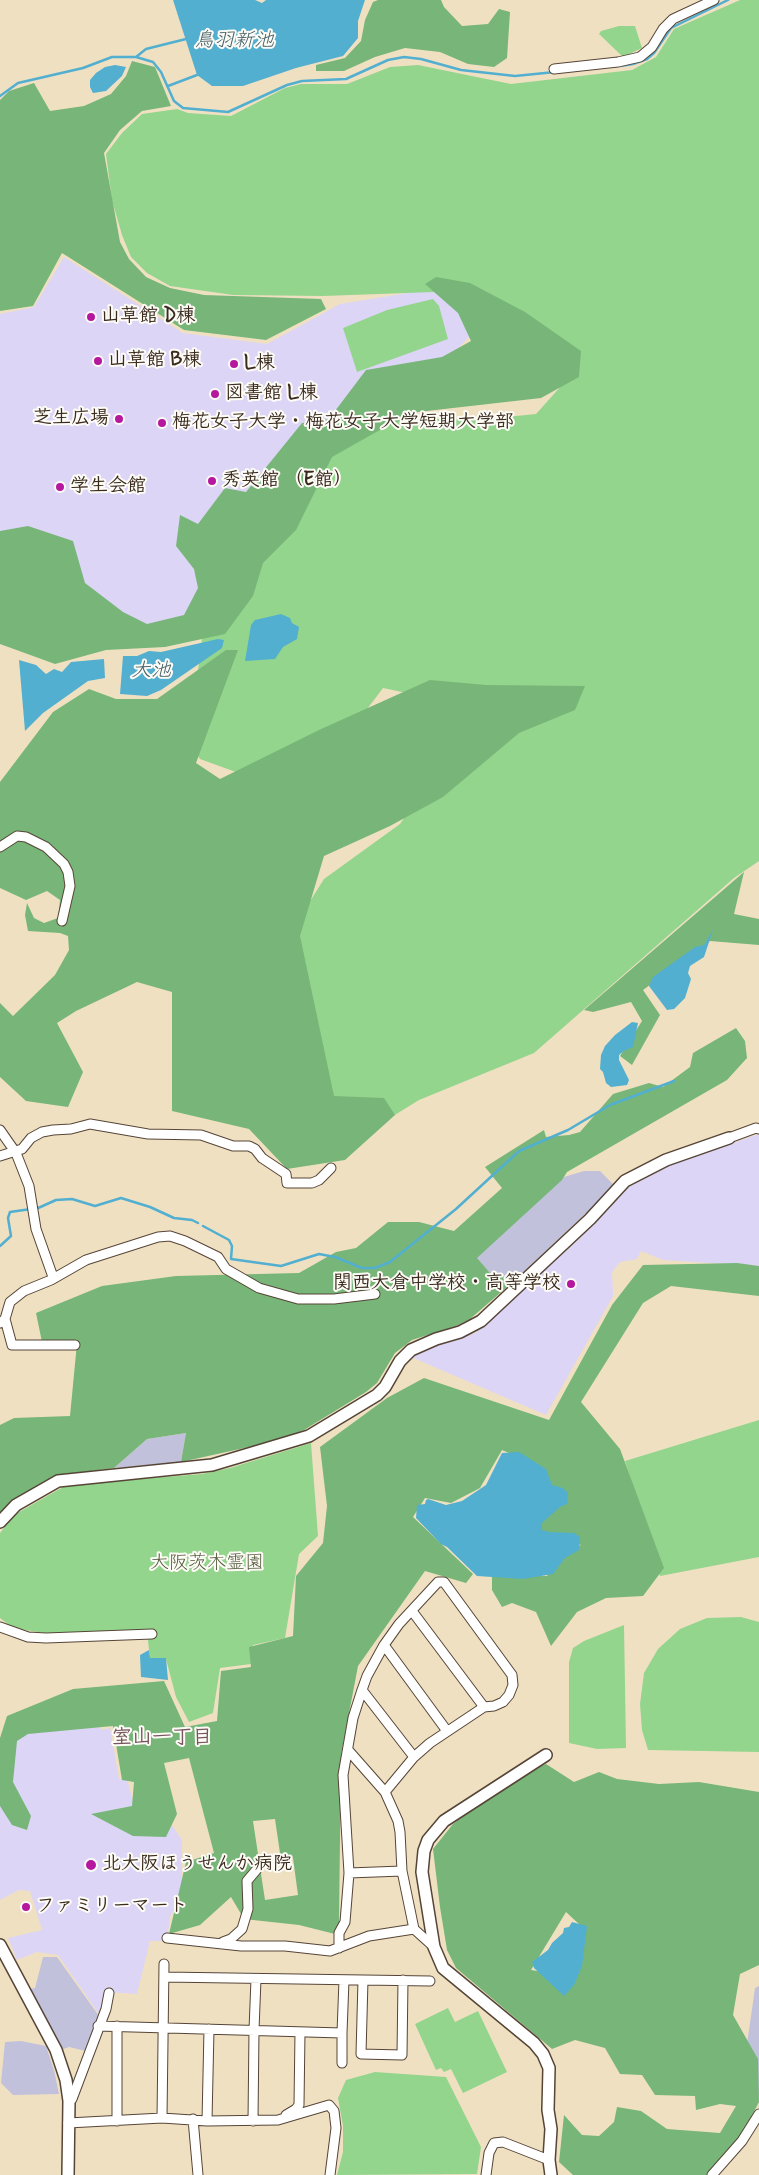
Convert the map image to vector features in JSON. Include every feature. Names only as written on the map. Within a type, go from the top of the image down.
[{"type":"street","points":[[554,69],[618,62],[640,57],[652,47],[663,29],[673,19],[714,0]]},
{"type":"street","points":[[0,847],[17,836],[26,837],[46,847],[64,864],[68,872],[70,886],[62,921]]},
{"type":"street","points":[[0,1156],[13,1150],[22,1149],[36,1135],[48,1130],[71,1129],[90,1124],[138,1133],[171,1136],[201,1135],[233,1146],[249,1146],[255,1149],[262,1158],[286,1174],[287,1183],[312,1183],[319,1180],[331,1168]]},
{"type":"street","points":[[0,1522],[16,1505],[58,1481],[203,1467],[309,1436],[338,1421],[377,1395],[388,1383],[400,1361],[411,1350],[436,1339],[460,1332],[481,1321],[590,1219],[625,1182],[666,1160],[756,1128],[759,1129]]},
{"type":"street","points":[[0,1130],[13,1150],[30,1191],[36,1229],[53,1277]]},
{"type":"street","points":[[75,1345],[12,1345],[2,1321],[6,1300],[51,1280],[53,1277],[86,1260],[158,1237],[170,1236],[185,1241],[218,1258],[226,1269],[259,1288],[298,1299],[334,1299],[375,1294]]},
{"type":"street","points":[[339,1948],[339,1933],[345,1922],[349,1873],[343,1775],[353,1718],[367,1676],[384,1645],[438,1582],[444,1582],[512,1675],[512,1690],[506,1699],[498,1705],[484,1707],[414,1757],[385,1792]]},
{"type":"street","points":[[412,1611],[484,1707]]},
{"type":"street","points":[[0,1627],[28,1637],[46,1638],[152,1634]]},
{"type":"street","points":[[384,1645],[447,1732]]},
{"type":"street","points":[[362,1690],[414,1757]]},
{"type":"street","points":[[348,1750],[385,1792],[400,1832],[402,1871],[414,1929],[434,1947]]},
{"type":"street","points":[[546,1755],[444,1821],[428,1840],[424,1851],[422,1872],[434,1947],[438,1960],[447,1974],[534,2043],[543,2054],[549,2068],[548,2110],[551,2129],[549,2160],[551,2175]]},
{"type":"street","points":[[221,1943],[231,1939],[242,1929],[248,1909],[247,1881],[258,1868]]},
{"type":"street","points":[[349,1873],[402,1871]]},
{"type":"street","points":[[167,1938],[241,1946],[285,1946],[330,1951],[369,1936],[414,1929]]},
{"type":"street","points":[[1,1949],[56,2050],[66,2080],[69,2100],[68,2175]]},
{"type":"street","points":[[162,2118],[164,1964]]},
{"type":"street","points":[[164,1977],[430,1981]]},
{"type":"street","points":[[253,2121],[256,1978]]},
{"type":"street","points":[[342,2063],[344,1980]]},
{"type":"street","points":[[362,1980],[361,2054],[402,2054],[403,1980]]},
{"type":"street","points":[[69,2100],[72,2099],[106,2008],[109,1993]]},
{"type":"street","points":[[98,2026],[342,2033]]},
{"type":"street","points":[[117,2121],[118,2026]]},
{"type":"street","points":[[207,2121],[209,2029]]},
{"type":"street","points":[[278,2120],[293,2112],[299,2105],[300,2032]]},
{"type":"street","points":[[68,2123],[162,2118],[207,2121],[278,2120],[324,2106],[331,2106],[334,2111],[336,2128],[330,2175]]},
{"type":"street","points":[[712,2175],[742,2141],[759,2114]]},
{"type":"street","points":[[192,2119],[198,2175]]},
{"type":"street","points":[[486,2175],[489,2152],[494,2143],[503,2142],[549,2160]]},
{"type":"shaded area","name":"梅花女子大学・梅花女子大学短期大学部","points":[[64,257],[183,333],[267,344],[340,304],[451,286],[471,335],[197,613],[146,628],[0,541],[0,314],[34,307]]},
{"type":"shaded area","name":"関西大倉中学校・高等学校","points":[[759,1134],[759,1266],[663,1260],[641,1251],[637,1259],[620,1262],[612,1272],[613,1296],[546,1415],[411,1357],[436,1344],[475,1333],[577,1241],[625,1189],[674,1163]]},
{"type":"shaded area","points":[[584,1171],[600,1171],[613,1184],[603,1197],[515,1280],[490,1273],[476,1258],[564,1177]]},
{"type":"shaded area","points":[[186,1433],[181,1462],[114,1468],[147,1439]]},
{"type":"shaded area","name":"北大阪ほうせんか病院","points":[[97,1719],[101,1730],[110,1728],[119,1779],[127,1779],[132,1798],[173,1827],[182,1840],[182,1897],[170,1917],[167,1941],[150,1941],[137,1994],[106,1992],[99,2014],[58,1955],[37,1952],[17,1960],[8,1938],[42,1930],[30,1891],[19,1890],[0,1900],[0,1744],[6,1727]]},
{"type":"shaded area","points":[[43,1957],[57,1957],[99,2016],[86,2051],[69,2047],[61,2050],[30,1989],[35,1988]]},
{"type":"shaded area","points":[[759,1986],[759,2099],[746,2051],[755,1988]]},
{"type":"shaded area","points":[[21,2041],[46,2046],[59,2094],[13,2095],[1,2083],[5,2042]]},
{"type":"green space","points":[[378,0],[441,0],[444,7],[462,26],[488,24],[499,9],[510,12],[507,58],[494,67],[468,64],[440,52],[405,48],[375,57],[344,71],[316,71],[316,65],[345,58],[361,41],[365,20],[373,2]]},
{"type":"green space","points":[[740,0],[759,0],[759,861],[734,878],[534,1053],[419,1100],[322,1160],[295,925],[324,879],[400,824],[427,784],[440,700],[383,688],[346,737],[244,775],[200,759],[189,742],[205,615],[326,449],[367,429],[406,418],[476,420],[536,414],[571,375],[434,292],[323,296],[233,295],[170,286],[147,273],[131,257],[122,235],[112,200],[106,154],[122,133],[142,114],[177,109],[188,113],[231,116],[285,88],[301,84],[347,84],[390,67],[418,65],[511,84],[632,70],[656,57],[674,29]]},
{"type":"green space","points":[[619,26],[635,26],[642,48],[623,57],[599,34],[601,31]]},
{"type":"green space","points":[[132,61],[155,67],[171,106],[142,111],[120,130],[104,153],[120,242],[129,259],[146,277],[170,288],[204,295],[321,299],[326,309],[266,340],[184,330],[62,253],[33,306],[0,311],[0,100],[9,91],[34,83],[50,111],[84,106],[111,94],[126,76]]},
{"type":"green space","points":[[436,277],[470,283],[525,312],[581,351],[579,377],[541,398],[418,412],[378,431],[332,457],[296,530],[263,563],[253,596],[225,634],[165,647],[106,650],[55,664],[0,644],[0,531],[28,526],[73,541],[85,583],[123,612],[147,624],[184,615],[198,588],[194,569],[176,546],[180,515],[198,524],[225,488],[246,492],[302,423],[329,419],[366,370],[442,357],[471,341],[458,313],[425,284]]},
{"type":"green space","points":[[433,299],[439,306],[448,339],[357,372],[343,328],[387,310]]},
{"type":"green space","points":[[226,650],[238,650],[196,763],[220,779],[319,730],[430,680],[486,685],[585,686],[575,710],[519,733],[443,797],[390,826],[324,856],[300,936],[334,1096],[384,1098],[395,1115],[345,1160],[287,1169],[249,1129],[172,1111],[172,992],[137,982],[76,1011],[57,1023],[83,1072],[68,1107],[26,1101],[0,1077],[0,1003],[13,1016],[55,975],[69,950],[68,936],[60,933],[28,931],[25,915],[27,903],[34,918],[44,923],[58,918],[60,900],[47,891],[26,900],[0,888],[0,782],[53,712],[89,689],[116,699],[157,699]]},
{"type":"green space","points":[[744,872],[734,914],[759,919],[759,945],[710,941],[643,990],[660,1015],[632,1065],[620,1056],[642,1021],[631,1002],[593,1012],[584,1010]]},
{"type":"green space","points":[[736,1028],[745,1041],[747,1058],[727,1080],[567,1172],[562,1180],[477,1258],[490,1273],[515,1280],[470,1319],[456,1326],[412,1340],[395,1353],[377,1383],[366,1392],[304,1430],[276,1441],[181,1462],[186,1433],[147,1439],[114,1468],[61,1475],[6,1508],[0,1516],[0,1425],[14,1418],[70,1416],[77,1343],[42,1342],[36,1313],[102,1286],[176,1276],[299,1273],[336,1252],[356,1248],[388,1222],[419,1222],[454,1231],[502,1188],[485,1167],[544,1130],[546,1137],[580,1132],[613,1094],[649,1083],[663,1087],[690,1067],[693,1053]]},
{"type":"green space","points":[[737,1263],[759,1266],[759,1296],[671,1286],[643,1303],[581,1402],[620,1449],[664,1568],[643,1596],[606,1598],[577,1612],[551,1646],[536,1612],[512,1603],[502,1607],[492,1590],[492,1574],[510,1565],[511,1578],[517,1575],[547,1576],[561,1552],[581,1545],[536,1530],[545,1487],[544,1468],[502,1450],[480,1488],[451,1503],[425,1498],[413,1517],[473,1574],[466,1583],[425,1571],[358,1666],[341,1755],[339,1923],[335,1934],[299,1925],[244,1919],[231,1897],[200,1925],[169,1934],[186,1862],[214,1853],[189,1758],[164,1763],[177,1814],[166,1837],[133,1836],[91,1814],[132,1806],[134,1782],[122,1780],[113,1726],[28,1734],[17,1741],[13,1782],[31,1816],[27,1830],[12,1825],[0,1806],[0,1738],[7,1716],[73,1689],[164,1681],[185,1727],[217,1721],[221,1671],[251,1667],[249,1647],[293,1636],[296,1576],[323,1543],[327,1506],[320,1447],[387,1398],[424,1378],[549,1420],[612,1305],[643,1265]],"holes":[[[275,1819],[281,1860],[293,1858],[298,1895],[265,1900],[253,1821]]]},
{"type":"green space","points":[[759,1420],[759,1557],[660,1576],[625,1461]]},
{"type":"green space","name":"大阪茨木霊園","points":[[311,1443],[318,1536],[299,1554],[285,1638],[253,1645],[251,1664],[220,1668],[213,1713],[189,1722],[176,1697],[166,1659],[150,1658],[147,1632],[44,1633],[13,1628],[0,1618],[0,1533],[14,1515],[63,1487],[77,1484],[202,1474],[230,1468]]},
{"type":"green space","points":[[741,1617],[759,1622],[759,1752],[648,1750],[642,1730],[640,1704],[644,1673],[658,1649],[680,1629],[707,1618]]},
{"type":"green space","points":[[624,1625],[626,1748],[597,1749],[569,1743],[569,1662],[573,1648],[584,1641]]},
{"type":"green space","points":[[546,1764],[574,1782],[599,1772],[617,1779],[659,1784],[699,1782],[759,1792],[759,1965],[740,1974],[733,2015],[758,2059],[759,2102],[737,2144],[710,2175],[573,2175],[559,2162],[564,2115],[582,2135],[599,2136],[614,2122],[617,2107],[641,2111],[667,2129],[720,2133],[736,2106],[720,2104],[696,2110],[695,2096],[655,2095],[642,2075],[620,2074],[605,2048],[575,2040],[552,2049],[456,1968],[447,1950],[433,1849],[453,1824],[519,1776]],"holes":[[[566,1912],[580,1925],[549,1973],[531,1970]]]},
{"type":"green space","points":[[448,2008],[455,2022],[478,2011],[507,2072],[463,2093],[451,2069],[444,2072],[441,2068],[436,2070],[415,2024]]},
{"type":"green space","points":[[375,2072],[446,2077],[481,2147],[477,2174],[337,2175],[343,2152],[343,2126],[338,2098],[346,2080]]},
{"type":"water","name":"鳥羽新池","points":[[173,0],[255,0],[262,3],[266,0],[365,0],[358,21],[358,38],[343,56],[296,68],[243,86],[212,86],[197,75]]},
{"type":"water","points":[[115,65],[126,67],[122,76],[106,91],[93,93],[90,87],[90,80],[105,67]]},
{"type":"water","points":[[281,614],[290,618],[292,623],[299,627],[297,639],[283,647],[275,659],[245,661],[251,625],[255,620]]},
{"type":"water","name":"大池","points":[[218,639],[224,640],[222,648],[161,690],[147,696],[120,694],[123,656],[137,656],[149,651],[161,652]]},
{"type":"water","points":[[104,659],[105,678],[88,681],[43,713],[25,731],[19,660],[36,665],[46,674],[54,669],[62,672],[71,662]]},
{"type":"water","points":[[713,930],[704,957],[690,966],[688,973],[691,979],[685,998],[674,1009],[667,1010],[649,986],[653,977],[695,947],[704,945]]},
{"type":"water","points":[[632,1022],[638,1023],[633,1047],[619,1055],[619,1060],[629,1080],[627,1085],[611,1087],[606,1083],[603,1072],[600,1069],[601,1055],[605,1046],[615,1035]]},
{"type":"water","points":[[519,1452],[546,1469],[552,1485],[563,1488],[568,1493],[567,1504],[560,1507],[542,1523],[542,1530],[574,1533],[580,1537],[579,1550],[565,1558],[553,1574],[523,1579],[477,1576],[447,1547],[441,1544],[416,1518],[417,1505],[425,1504],[428,1499],[446,1505],[462,1501],[486,1485],[502,1453]]},
{"type":"water","points":[[149,1650],[150,1658],[166,1658],[168,1680],[141,1677],[140,1655]]},
{"type":"water","points":[[572,1922],[587,1926],[582,1966],[574,1985],[564,1996],[534,1968],[532,1962],[548,1950],[552,1943],[563,1933],[564,1928],[569,1927]]},
{"type":"waterway","points":[[620,66],[647,59],[654,53],[671,28],[728,0]]},
{"type":"waterway","points":[[136,57],[146,49],[186,39]]},
{"type":"waterway","points":[[0,96],[18,83],[83,68],[112,57],[136,57],[153,62],[161,72],[174,101],[183,108],[228,112],[287,85],[302,81],[346,79],[388,60],[404,57],[421,59],[461,70],[515,76],[555,72]]},
{"type":"waterway","points":[[168,86],[197,75]]},
{"type":"waterway","points":[[203,1226],[229,1240],[232,1246],[231,1259],[281,1266],[319,1254],[335,1257],[362,1268],[375,1268],[390,1262],[456,1209],[519,1151],[568,1130],[610,1105],[674,1081]]},
{"type":"waterway","points":[[36,1209],[56,1200],[72,1199],[95,1206],[121,1198],[150,1207],[174,1218],[192,1220],[198,1223]]},
{"type":"waterway","points":[[0,1246],[11,1236],[8,1218],[10,1212],[31,1209]]},
{"type":"place","name":"山草館 D棟","points":[[91,317]]},
{"type":"place","name":"山草館 B棟","points":[[98,361]]},
{"type":"place","name":"L棟","points":[[234,364]]},
{"type":"place","name":"図書館 L棟","points":[[215,394]]},
{"type":"place","name":"芝生広場","points":[[119,419]]},
{"type":"place","name":"梅花女子大学・梅花女子大学短期大学部","points":[[162,423]]},
{"type":"place","name":"秀英館 （E館）","points":[[212,481]]},
{"type":"place","name":"学生会館","points":[[60,487]]},
{"type":"place","name":"関西大倉中学校・高等学校","points":[[571,1284]]},
{"type":"place","name":"北大阪ほうせんか病院","points":[[91,1865]]},
{"type":"place","name":"ファミリーマート","points":[[26,1907]]},
{"type":"district","name":"室山一丁目","points":[[162,1739]]}]
